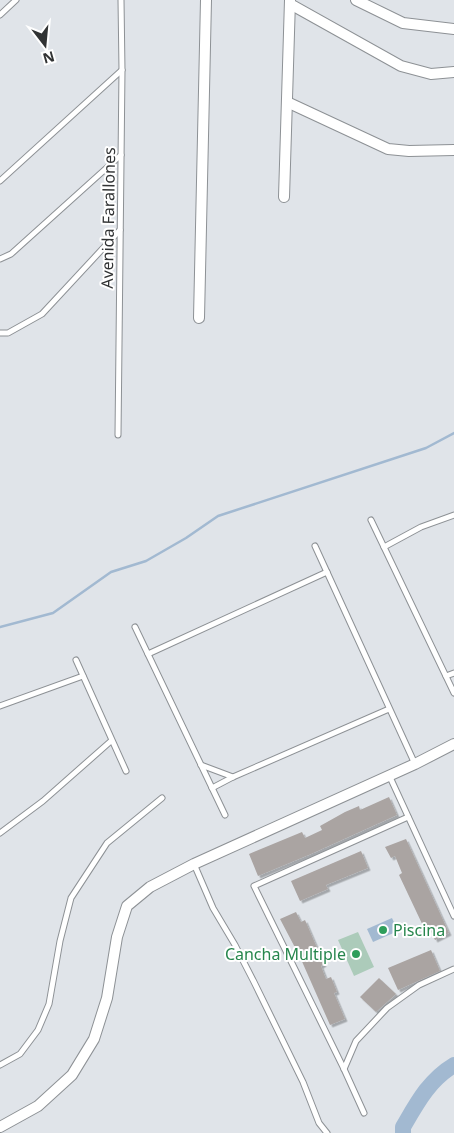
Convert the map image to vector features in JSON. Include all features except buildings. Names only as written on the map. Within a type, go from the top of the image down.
[{"type":"street","points":[[199,318],[206,0]]},
{"type":"street","points":[[356,0],[403,23],[454,29]]},
{"type":"street","points":[[284,196],[290,2],[401,66],[431,74],[454,72]]},
{"type":"street","points":[[287,102],[388,149],[409,151],[454,150]]},
{"type":"street","points":[[0,1127],[38,1106],[72,1075],[94,1039],[106,998],[117,937],[128,906],[150,887],[194,864],[415,764],[454,744]]},
{"type":"lane","points":[[0,15],[16,0]]},
{"type":"lane","name":"Avenida Farallones","points":[[118,435],[121,0]]},
{"type":"lane","points":[[0,181],[122,70]]},
{"type":"lane","points":[[0,259],[11,254],[121,155]]},
{"type":"lane","points":[[0,333],[8,333],[42,314],[120,229]]},
{"type":"lane","points":[[384,547],[421,527],[454,515]]},
{"type":"lane","points":[[371,520],[454,693]]},
{"type":"lane","points":[[315,546],[415,764]]},
{"type":"lane","points":[[148,654],[327,572]]},
{"type":"lane","points":[[135,627],[225,815]]},
{"type":"lane","points":[[76,660],[126,771]]},
{"type":"lane","points":[[446,676],[454,673]]},
{"type":"lane","points":[[0,706],[83,676]]},
{"type":"lane","points":[[212,788],[233,777],[390,709]]},
{"type":"lane","points":[[0,832],[43,801],[111,741]]},
{"type":"lane","points":[[201,765],[233,777]]},
{"type":"lane","points":[[389,775],[454,916]]},
{"type":"lane","points":[[0,1065],[20,1054],[38,1030],[49,1004],[70,898],[107,843],[162,798]]},
{"type":"lane","points":[[364,1113],[254,886],[408,817]]},
{"type":"lane","points":[[194,864],[213,908],[254,982],[303,1082],[320,1123],[327,1133]]},
{"type":"lane","points":[[344,1069],[356,1040],[387,1008],[419,985],[454,970]]},
{"type":"green space","name":"Cancha Multiple","points":[[358,932],[374,967],[354,976],[338,940]]},
{"type":"water","name":"Piscina","points":[[392,918],[398,931],[373,942],[367,929]]},
{"type":"waterway","points":[[0,627],[53,613],[111,572],[146,561],[186,538],[218,516],[426,448],[454,433]]},
{"type":"waterway","points":[[403,1133],[403,1127],[424,1093],[437,1078],[454,1065]]},
{"type":"place","name":"Piscina","points":[[383,930]]},
{"type":"place","name":"Cancha Multiple","points":[[356,954]]}]
